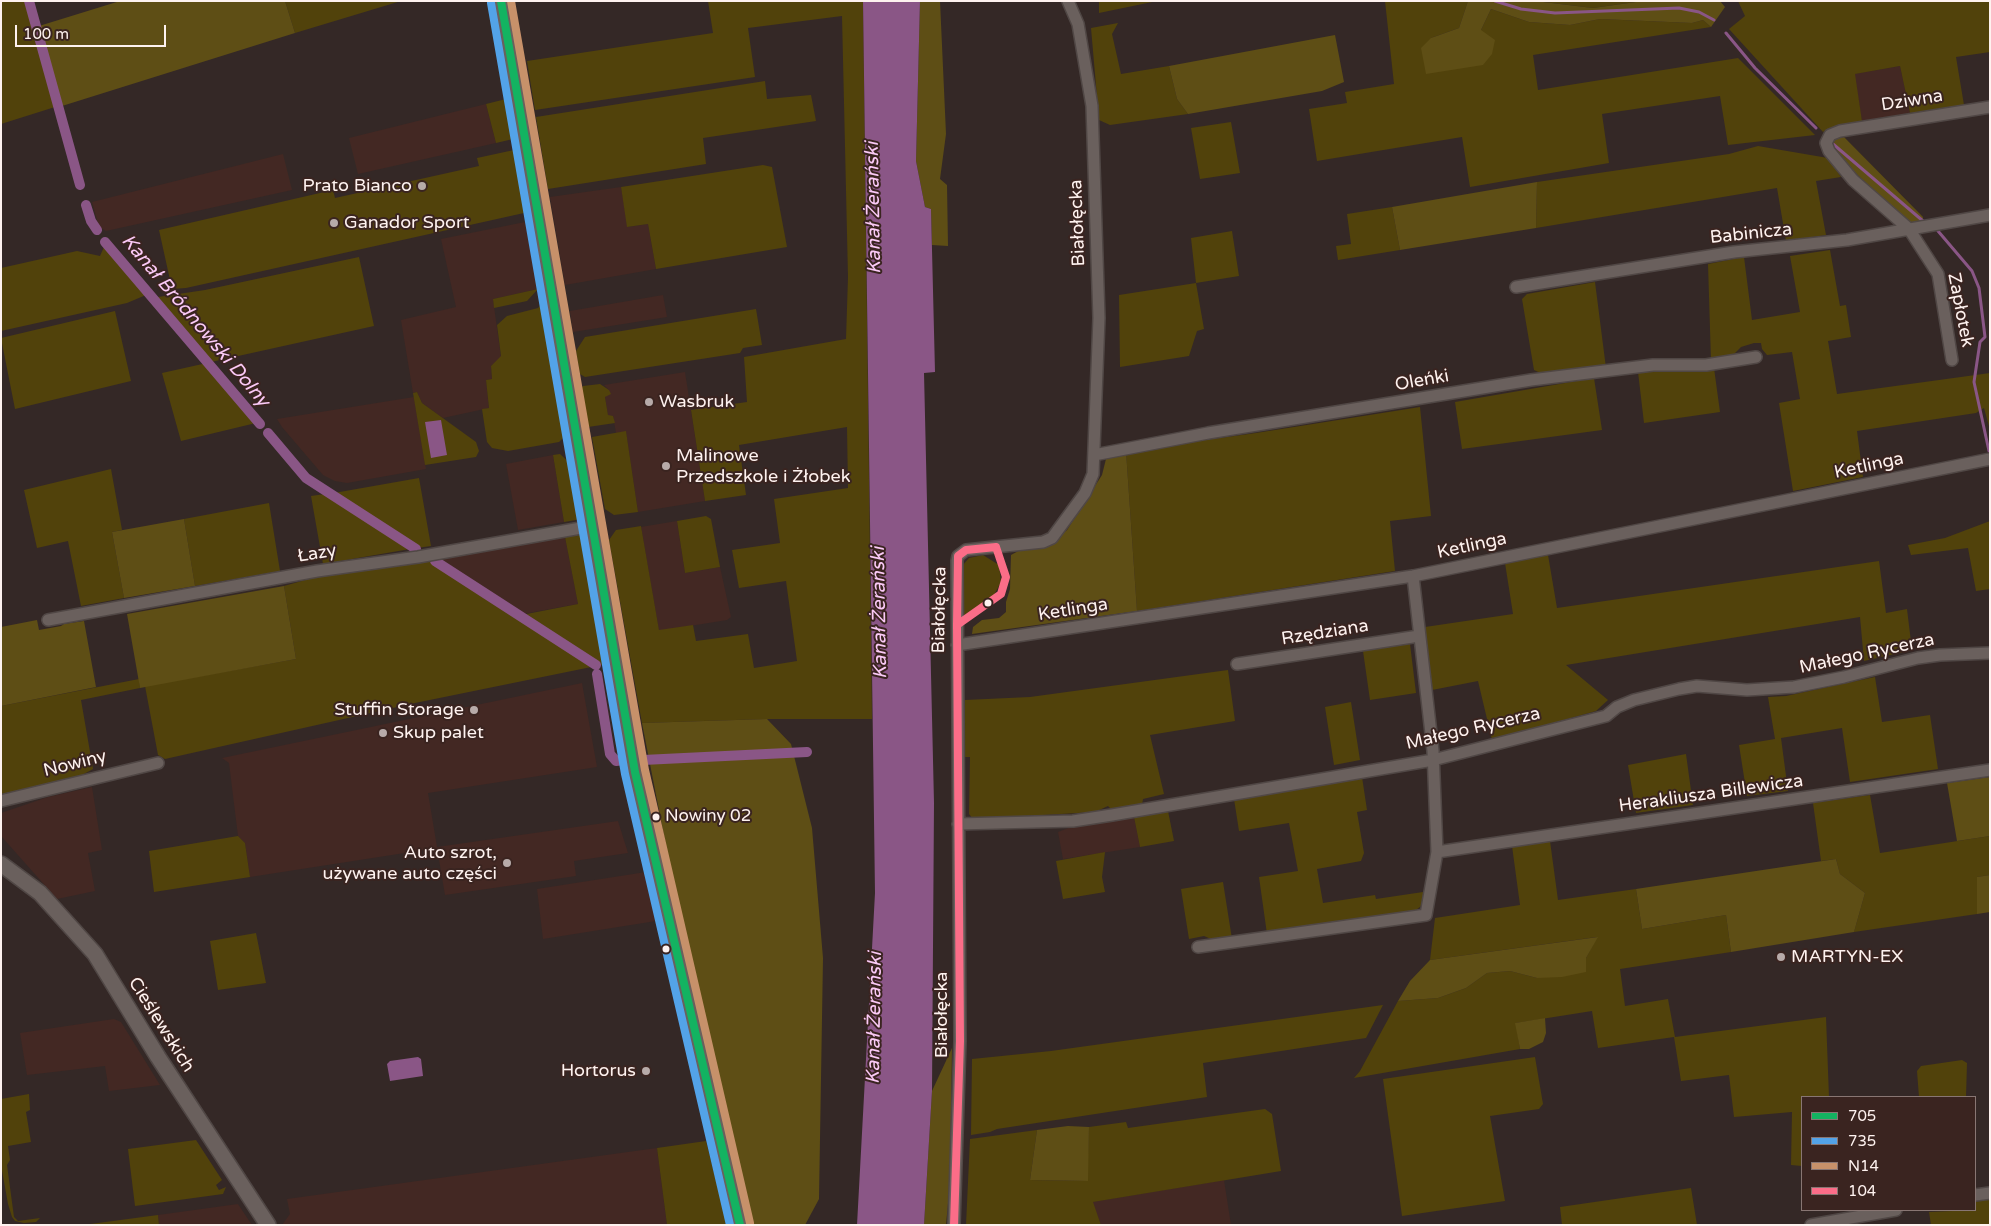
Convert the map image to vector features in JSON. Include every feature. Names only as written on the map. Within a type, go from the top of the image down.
[{"type":"main road","points":[[502,1],[635,772],[740,1225]]},
{"type":"main road","name":"Cieślewskich","points":[[1,864],[40,893],[95,954],[161,1062],[268,1225]]},
{"type":"street","name":"Białołęcka","points":[[954,1225],[958,1155],[960,1041],[958,556],[966,550],[1043,542],[1052,538],[1086,493],[1093,474],[1099,318],[1092,106],[1078,24],[1068,1]]},
{"type":"street","name":"Dziwna","points":[[1840,130],[1990,107]]},
{"type":"street","name":"Zapłotek","points":[[1840,130],[1830,135],[1827,148],[1853,180],[1909,230],[1938,274],[1952,360]]},
{"type":"street","name":"Babinicza","points":[[1516,287],[1734,252],[1787,248],[1909,230],[1990,215]]},
{"type":"street","name":"Oleńki","points":[[1094,455],[1208,433],[1531,380],[1653,365],[1706,365],[1756,357]]},
{"type":"street","name":"Ketlinga","points":[[957,645],[1413,576],[1990,459]]},
{"type":"street","name":"Łazy","points":[[48,620],[317,571],[418,557],[592,526]]},
{"type":"street","points":[[1198,947],[1426,915],[1437,852],[1433,760],[1413,576]]},
{"type":"street","name":"Rzędziana","points":[[1237,664],[1419,636]]},
{"type":"street","name":"Małego Rycerza","points":[[958,824],[1074,821],[1433,760],[1606,716],[1617,707],[1634,700],[1679,689],[1697,686],[1747,690],[1794,687],[1844,677],[1918,658],[1990,653]]},
{"type":"street","name":"Nowiny","points":[[1,801],[158,763]]},
{"type":"street","name":"Herakliusza Billewicza","points":[[1437,852],[1990,770]]},
{"type":"street","points":[[1976,1195],[1990,1193]]},
{"type":"street","points":[[1811,1225],[1890,1211]]},
{"type":"shaded area","points":[[1,1],[25,1],[55,107],[1,124]]},
{"type":"shaded area","points":[[120,1],[285,1],[295,33],[62,106],[39,26]]},
{"type":"shaded area","points":[[285,1],[401,1],[295,33]]},
{"type":"shaded area","points":[[708,1],[863,1],[872,719],[767,719],[642,723],[609,540],[616,530],[641,526],[659,630],[693,625],[696,641],[748,634],[754,668],[797,661],[786,581],[739,588],[732,550],[780,543],[774,499],[848,488],[847,427],[739,445],[746,495],[705,501],[691,410],[747,402],[744,357],[846,339],[848,277],[842,16],[748,28],[755,77],[535,110],[527,61],[713,33]]},
{"type":"shaded area","points":[[920,1],[940,1],[946,134],[940,179],[947,185],[948,246],[932,245],[931,209],[925,207],[916,161]]},
{"type":"shaded area","points":[[1099,1],[1157,1],[1099,13]]},
{"type":"shaded area","points":[[1385,1],[1468,1],[1459,28],[1431,38],[1481,30],[1491,9],[1529,22],[1570,25],[1600,19],[1692,23],[1703,20],[1711,27],[1533,55],[1538,90],[1738,58],[1815,135],[1728,145],[1720,96],[1602,114],[1609,163],[1470,187],[1462,137],[1317,161],[1309,109],[1347,103],[1345,92],[1394,84]]},
{"type":"shaded area","points":[[1468,1],[1535,1],[1593,8],[1643,1],[1720,1],[1725,7],[1711,27],[1703,20],[1692,23],[1600,19],[1570,25],[1529,22],[1491,9],[1481,30],[1495,40],[1492,54],[1483,65],[1426,74],[1421,48],[1431,38],[1459,28]]},
{"type":"shaded area","points":[[1535,1],[1643,1],[1593,8]]},
{"type":"shaded area","points":[[1738,1],[1990,1],[1990,52],[1956,57],[1964,105],[1910,113],[1900,66],[1855,74],[1862,121],[1830,128],[1823,132],[1729,29],[1745,16]]},
{"type":"shaded area","points":[[1118,23],[1112,34],[1121,74],[1169,66],[1177,99],[1188,114],[1110,125],[1099,120],[1091,28]]},
{"type":"shaded area","points":[[1335,35],[1344,82],[1322,91],[1188,114],[1177,99],[1169,66]]},
{"type":"shaded area","points":[[1900,66],[1910,113],[1862,121],[1854,74]]},
{"type":"shaded area","points":[[765,81],[767,99],[811,95],[816,121],[703,138],[706,164],[548,189],[536,117]]},
{"type":"shaded area","points":[[510,98],[516,136],[513,139],[496,143],[486,104]]},
{"type":"shaded area","points":[[486,104],[496,143],[358,174],[349,138]]},
{"type":"shaded area","points":[[1231,122],[1240,173],[1200,179],[1191,128]]},
{"type":"shaded area","points":[[1844,137],[1923,217],[1922,224],[1911,227],[1840,158],[1833,149],[1833,139]]},
{"type":"shaded area","points":[[1758,146],[1828,158],[1841,177],[1816,181],[1826,235],[1786,241],[1777,188],[1536,228],[1537,182],[1729,154]]},
{"type":"shaded area","name":"Ganador Sport","points":[[514,150],[518,151],[527,211],[524,213],[186,288],[172,289],[159,230],[333,190],[335,198],[479,166],[477,158]]},
{"type":"shaded area","points":[[283,154],[292,190],[106,231],[99,227],[92,202]]},
{"type":"shaded area","points":[[763,165],[772,167],[787,247],[656,269],[648,224],[627,227],[621,187]]},
{"type":"shaded area","points":[[1537,182],[1536,228],[1400,250],[1392,207]]},
{"type":"shaded area","points":[[621,187],[628,227],[648,224],[656,269],[565,285],[550,197]]},
{"type":"shaded area","points":[[1392,207],[1400,250],[1338,260],[1336,246],[1351,244],[1347,214]]},
{"type":"shaded area","points":[[525,222],[538,289],[493,299],[501,357],[491,366],[492,379],[486,380],[489,408],[443,418],[422,403],[417,392],[413,393],[401,320],[456,307],[441,239]]},
{"type":"shaded area","points":[[1232,231],[1239,276],[1196,283],[1191,238]]},
{"type":"shaded area","points":[[104,247],[146,295],[127,303],[1,331],[1,268],[77,251],[100,256]]},
{"type":"shaded area","points":[[1830,250],[1840,306],[1846,305],[1851,337],[1828,341],[1837,394],[1990,373],[1990,430],[1984,408],[1976,413],[1857,431],[1863,477],[1793,491],[1779,403],[1800,399],[1792,352],[1767,355],[1762,349],[1761,343],[1754,343],[1741,347],[1734,354],[1711,361],[1708,264],[1744,257],[1752,320],[1800,312],[1790,256]]},
{"type":"shaded area","points":[[359,257],[374,326],[211,362],[158,297],[205,290]]},
{"type":"shaded area","points":[[1595,282],[1606,368],[1545,375],[1534,370],[1522,299],[1527,294]]},
{"type":"shaded area","points":[[1196,283],[1204,329],[1197,331],[1189,356],[1120,367],[1119,295]]},
{"type":"shaded area","points":[[538,289],[527,301],[494,308],[493,299]]},
{"type":"shaded area","points":[[663,295],[667,317],[573,332],[570,311]]},
{"type":"shaded area","points":[[544,301],[566,427],[565,436],[559,442],[508,451],[492,448],[487,442],[482,409],[489,408],[486,380],[492,379],[491,366],[501,356],[497,325],[507,316],[538,308]]},
{"type":"shaded area","points":[[756,309],[762,345],[743,348],[740,353],[585,377],[580,374],[576,351],[585,337]]},
{"type":"shaded area","points":[[115,311],[131,381],[15,409],[1,338]]},
{"type":"shaded area","points":[[207,363],[256,423],[181,441],[162,373]]},
{"type":"shaded area","points":[[1714,368],[1720,412],[1644,423],[1638,372],[1663,369]]},
{"type":"shaded area","points":[[685,372],[705,501],[638,512],[626,432],[616,433],[613,416],[608,416],[605,397],[609,390],[604,385]]},
{"type":"shaded area","points":[[1594,378],[1602,430],[1462,449],[1455,402]]},
{"type":"shaded area","points":[[600,384],[609,390],[611,394],[605,397],[608,415],[613,416],[615,423],[584,426],[578,392],[583,386]]},
{"type":"shaded area","points":[[417,392],[422,403],[476,442],[479,451],[476,457],[425,465],[413,393]]},
{"type":"shaded area","points":[[414,397],[426,469],[347,483],[335,481],[323,475],[277,419]]},
{"type":"shaded area","points":[[1420,407],[1431,516],[1390,521],[1395,571],[1137,611],[1126,451]]},
{"type":"shaded area","points":[[626,431],[638,512],[614,515],[605,509],[592,437]]},
{"type":"shaded area","points":[[1126,451],[1137,611],[972,634],[973,627],[982,620],[999,618],[1006,612],[1006,602],[1010,589],[1011,555],[1022,549],[1051,543],[1067,530],[1102,475],[1107,455]]},
{"type":"shaded area","points":[[560,454],[572,465],[582,519],[564,522],[553,455]]},
{"type":"shaded area","points":[[553,455],[564,522],[518,530],[506,464]]},
{"type":"shaded area","points":[[111,469],[122,530],[112,532],[124,598],[81,606],[68,541],[37,548],[24,490]]},
{"type":"shaded area","points":[[419,478],[431,546],[417,548],[334,493]]},
{"type":"shaded area","points":[[325,494],[410,549],[323,564],[311,496]]},
{"type":"shaded area","points":[[269,503],[280,571],[195,586],[184,519]]},
{"type":"shaded area","points":[[706,516],[711,519],[720,567],[685,573],[677,521]]},
{"type":"shaded area","points":[[184,519],[195,586],[124,598],[112,532]]},
{"type":"shaded area","points":[[677,521],[685,573],[720,567],[731,617],[727,620],[659,631],[641,527]]},
{"type":"shaded area","points":[[1990,521],[1990,589],[1976,591],[1968,548],[1911,555],[1908,545],[1945,538]]},
{"type":"shaded area","points":[[580,534],[606,664],[415,703],[165,759],[158,755],[145,686],[296,659],[284,586],[316,577],[430,560],[516,616],[578,604],[565,537]]},
{"type":"shaded area","points":[[565,537],[578,604],[523,614],[436,559]]},
{"type":"shaded area","points":[[983,555],[999,565],[1001,582],[994,595],[963,616],[962,566],[969,558]]},
{"type":"shaded area","points":[[1548,555],[1557,608],[1879,561],[1886,613],[1907,609],[1912,650],[1864,661],[1860,617],[1566,665],[1608,700],[1596,711],[1492,740],[1478,681],[1432,690],[1425,627],[1513,614],[1505,563]]},
{"type":"shaded area","points":[[284,586],[296,659],[140,688],[127,614]]},
{"type":"shaded area","points":[[37,620],[39,630],[84,621],[96,687],[1,706],[1,627]]},
{"type":"shaded area","points":[[1410,644],[1416,693],[1370,700],[1363,651]]},
{"type":"shaded area","points":[[1228,670],[1235,721],[1150,735],[1164,794],[1143,799],[1142,805],[1112,810],[1108,806],[1095,812],[973,819],[969,814],[970,757],[964,757],[965,700],[1030,697]]},
{"type":"shaded area","points":[[1875,677],[1882,722],[1930,715],[1938,769],[1850,782],[1842,728],[1781,738],[1788,791],[1747,796],[1739,745],[1775,739],[1768,697],[1786,696]]},
{"type":"shaded area","points":[[139,679],[140,688],[81,700],[93,769],[82,775],[1,796],[1,706]]},
{"type":"shaded area","points":[[582,683],[597,767],[428,793],[437,847],[618,821],[628,853],[574,861],[576,876],[445,895],[437,848],[250,877],[245,843],[238,836],[229,763],[222,758]]},
{"type":"shaded area","points":[[1351,702],[1360,760],[1334,765],[1325,707]]},
{"type":"shaded area","points":[[767,719],[791,744],[812,828],[823,958],[819,1199],[805,1225],[750,1225],[666,846],[642,723]]},
{"type":"shaded area","points":[[1686,754],[1693,805],[1636,813],[1628,765]]},
{"type":"shaded area","points":[[1362,777],[1367,810],[1357,812],[1364,853],[1361,861],[1317,869],[1323,903],[1375,895],[1376,899],[1423,892],[1424,900],[1420,907],[1413,912],[1267,934],[1259,877],[1298,871],[1289,823],[1239,831],[1234,799]]},
{"type":"shaded area","points":[[1990,777],[1990,836],[1957,841],[1947,783]]},
{"type":"shaded area","points":[[92,787],[102,850],[88,853],[95,891],[57,899],[1,836],[1,813],[48,797]]},
{"type":"shaded area","points":[[1870,795],[1880,853],[1990,836],[1990,875],[1977,877],[1977,914],[1854,932],[1865,893],[1840,874],[1836,859],[1821,861],[1813,803]]},
{"type":"shaded area","points":[[1168,811],[1174,841],[1140,847],[1134,817]]},
{"type":"shaded area","points":[[1134,817],[1140,847],[1063,859],[1058,832],[1071,827]]},
{"type":"shaded area","points":[[238,836],[245,843],[250,877],[154,892],[149,851]]},
{"type":"shaded area","points":[[1550,841],[1558,900],[1636,889],[1642,929],[1726,915],[1731,952],[1620,969],[1625,1006],[1668,999],[1675,1037],[1826,1017],[1829,1096],[1801,1096],[1801,1166],[1791,1165],[1792,1112],[1734,1117],[1729,1075],[1681,1081],[1674,1037],[1598,1048],[1592,1011],[1516,1023],[1520,1049],[1354,1078],[1360,1071],[1398,1001],[1438,998],[1466,988],[1487,973],[1510,971],[1537,978],[1586,958],[1597,937],[1430,960],[1435,918],[1520,905],[1512,846]]},
{"type":"shaded area","points":[[1105,852],[1102,877],[1105,892],[1063,899],[1056,861]]},
{"type":"shaded area","points":[[1836,859],[1840,874],[1865,893],[1854,932],[1731,952],[1726,915],[1642,929],[1636,889]]},
{"type":"shaded area","points":[[646,872],[656,921],[543,939],[537,889]]},
{"type":"shaded area","points":[[1990,875],[1990,912],[1977,914],[1977,877]]},
{"type":"shaded area","points":[[1223,882],[1232,939],[1216,941],[1204,936],[1189,939],[1181,889]]},
{"type":"shaded area","points":[[256,933],[266,983],[218,990],[210,941]]},
{"type":"shaded area","points":[[1598,937],[1586,958],[1586,972],[1562,977],[1537,978],[1510,971],[1487,973],[1466,988],[1438,998],[1398,1001],[1410,981],[1430,960]]},
{"type":"shaded area","points":[[1383,1005],[1366,1038],[1203,1063],[1207,1097],[997,1129],[971,1135],[972,1059],[1051,1051]]},
{"type":"shaded area","points":[[1545,1018],[1546,1033],[1543,1042],[1529,1049],[1520,1049],[1515,1023]]},
{"type":"shaded area","points":[[114,1019],[121,1022],[160,1085],[109,1091],[105,1066],[27,1075],[20,1033]]},
{"type":"shaded area","points":[[952,1048],[950,1182],[946,1225],[924,1225],[932,1091]]},
{"type":"shaded area","points":[[1535,1057],[1543,1104],[1539,1109],[1490,1116],[1505,1201],[1402,1216],[1383,1079]]},
{"type":"shaded area","points":[[1962,1060],[1967,1063],[1966,1096],[1919,1096],[1917,1071],[1921,1066]]},
{"type":"shaded area","points":[[29,1094],[30,1110],[26,1112],[31,1142],[8,1146],[10,1160],[7,1165],[14,1217],[18,1221],[40,1218],[36,1222],[24,1223],[15,1221],[8,1204],[1,1165],[1,1099]]},
{"type":"shaded area","points":[[1265,1109],[1272,1114],[1281,1171],[1093,1202],[1101,1225],[966,1225],[970,1139],[1037,1130],[1030,1180],[1087,1181],[1089,1127],[1126,1122],[1128,1128]]},
{"type":"shaded area","points":[[1068,1126],[1089,1127],[1088,1181],[1030,1180],[1037,1130]]},
{"type":"shaded area","points":[[196,1140],[222,1180],[216,1185],[219,1190],[226,1187],[223,1194],[135,1206],[128,1149]]},
{"type":"shaded area","points":[[706,1141],[727,1225],[667,1225],[657,1148]]},
{"type":"shaded area","points":[[657,1148],[667,1225],[282,1225],[290,1214],[287,1199]]},
{"type":"shaded area","points":[[1224,1180],[1231,1225],[1101,1225],[1092,1202]]},
{"type":"shaded area","points":[[1691,1188],[1697,1225],[1562,1225],[1560,1207]]},
{"type":"shaded area","points":[[1990,1199],[1990,1225],[1931,1225],[1929,1212],[1976,1211],[1976,1202]]},
{"type":"shaded area","points":[[238,1204],[252,1225],[159,1225],[158,1215]]},
{"type":"shaded area","points":[[158,1215],[159,1225],[83,1225]]},
{"type":"water","name":"Kanał Żerański","points":[[863,1],[920,1],[916,161],[925,207],[931,209],[935,372],[924,373],[934,803],[932,1091],[924,1225],[857,1225],[875,893]]},
{"type":"water","points":[[441,420],[447,455],[431,458],[425,422]]},
{"type":"water","points":[[418,1057],[421,1059],[423,1076],[390,1081],[387,1064],[390,1061]]},
{"type":"waterway","name":"Kanał Bródnowski Dolny","points":[[29,1],[80,185]]},
{"type":"waterway","points":[[1495,1],[1521,9],[1555,13],[1679,8],[1699,12],[1714,20]]},
{"type":"waterway","points":[[1726,33],[1755,68],[1816,128]]},
{"type":"waterway","points":[[1833,144],[1923,221]]},
{"type":"waterway","name":"Kanał Bródnowski Dolny","points":[[86,205],[91,221],[97,230]]},
{"type":"waterway","points":[[1938,231],[1972,271],[1979,288],[1985,337],[1980,342],[1974,382],[1989,451]]},
{"type":"waterway","name":"Kanał Bródnowski Dolny","points":[[105,242],[260,424]]},
{"type":"waterway","name":"Kanał Bródnowski Dolny","points":[[268,433],[306,478],[416,549]]},
{"type":"waterway","name":"Kanał Bródnowski Dolny","points":[[435,561],[596,665]]},
{"type":"waterway","name":"Kanał Bródnowski Dolny","points":[[597,674],[610,754],[616,761],[624,760]]},
{"type":"waterway","name":"Kanał Bródnowski Dolny","points":[[643,760],[807,752]]},
{"type":"transit line","name":"705","points":[[501,1],[635,772],[740,1225]]},
{"type":"transit line","name":"N14","points":[[511,1],[645,770],[750,1223]]},
{"type":"transit line","name":"735","points":[[491,3],[625,774],[730,1225]]},
{"type":"transit line","name":"104","points":[[996,547],[1006,577],[1001,594],[957,625],[958,556],[966,550],[996,547]]},
{"type":"transit line","name":"104","points":[[954,1225],[960,1041],[957,625]]},
{"type":"place","name":"Prato Bianco","points":[[422,186]]},
{"type":"place","name":"Ganador Sport","points":[[334,223]]},
{"type":"place","name":"Wasbruk","points":[[649,402]]},
{"type":"place","name":"Malinowe Przedszkole i Żłobek","points":[[666,466]]},
{"type":"place","name":"Stuffin Storage","points":[[474,710]]},
{"type":"place","name":"Skup palet","points":[[383,733]]},
{"type":"place","name":"Nowiny 02","points":[[656,817]]},
{"type":"place","name":"Auto szrot, używane auto części","points":[[507,863]]},
{"type":"place","name":"MARTYN-EX","points":[[1781,957]]},
{"type":"place","name":"Hortorus","points":[[646,1071]]}]
